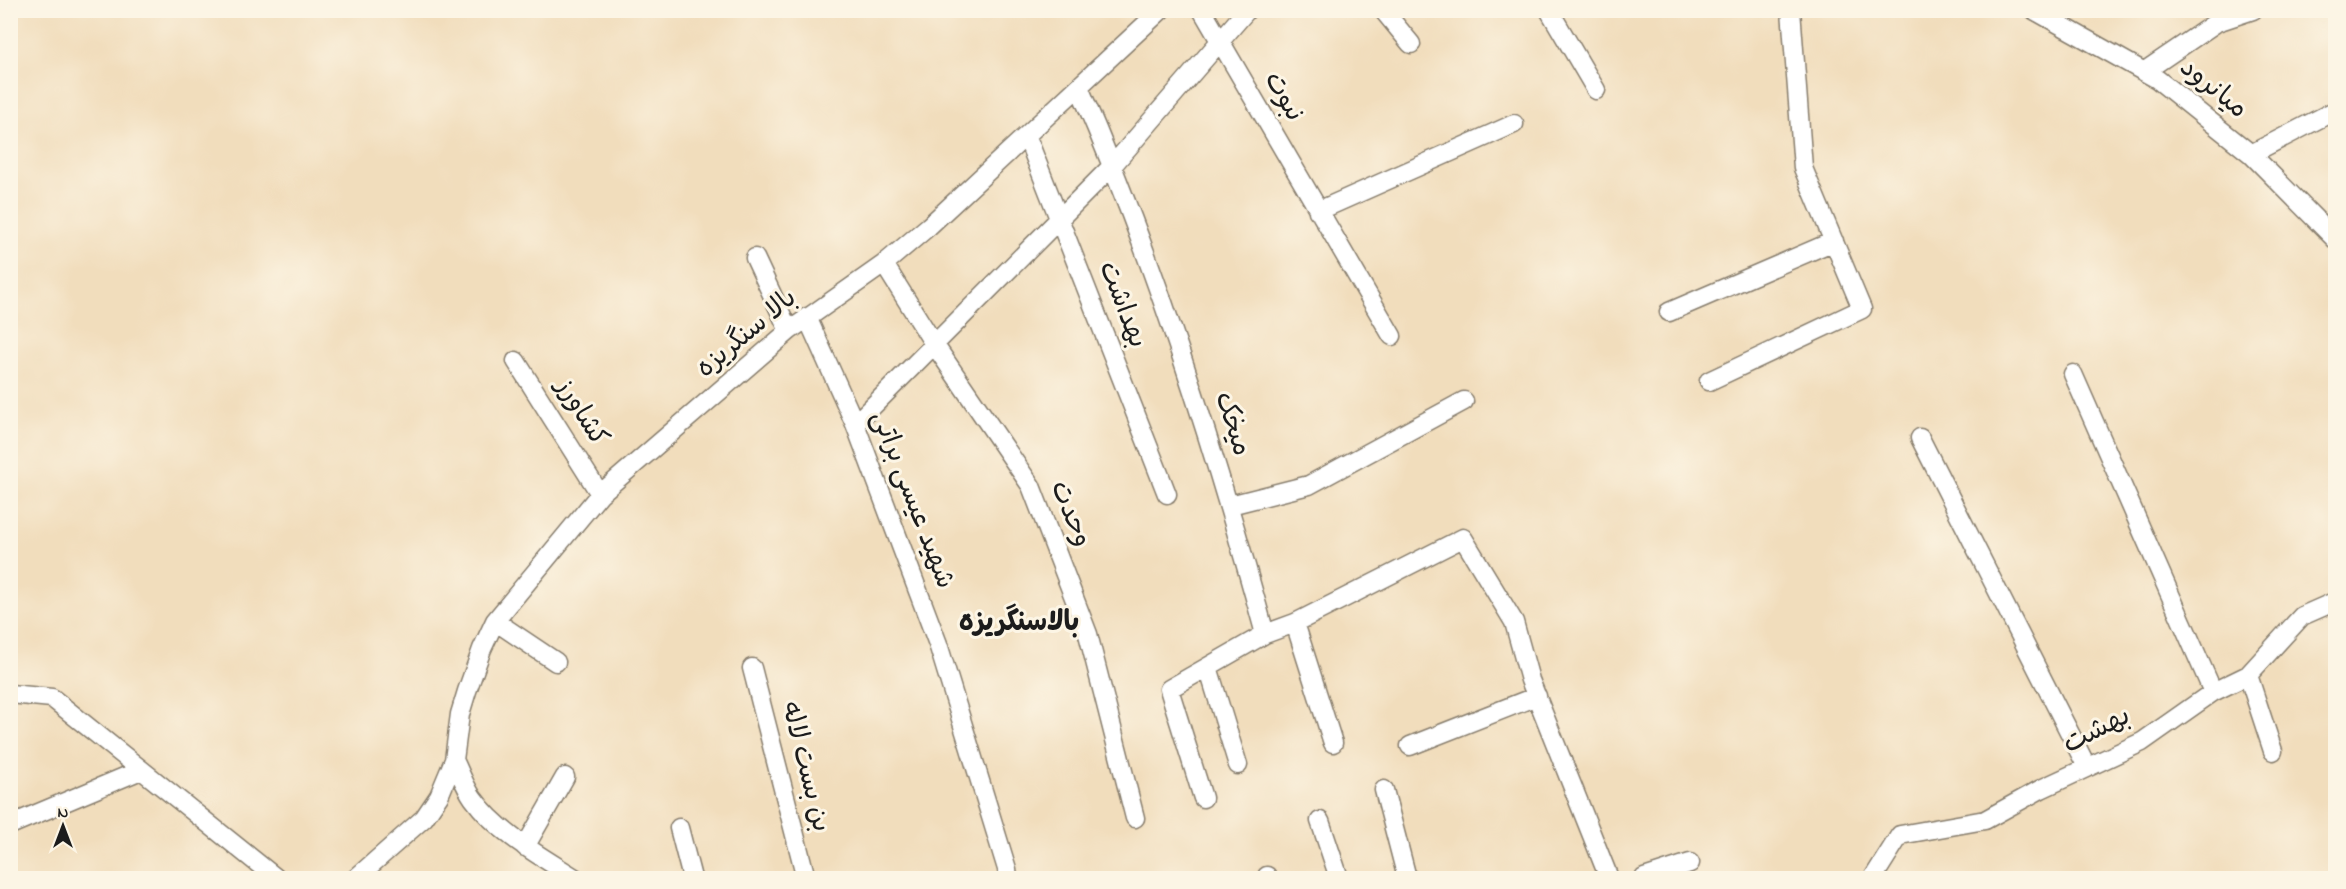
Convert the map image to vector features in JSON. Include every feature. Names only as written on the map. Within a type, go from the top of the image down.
[{"type":"street","name":"بالا سنگریزه","points":[[356,879],[424,818],[439,796],[454,760],[460,714],[467,691],[495,621],[600,494],[789,331],[884,264],[1027,137],[1161,10]]},
{"type":"street","name":"نبوت","points":[[1202,10],[1392,336]]},
{"type":"street","points":[[855,424],[1113,165],[1247,10]]},
{"type":"street","points":[[1383,10],[1411,44]]},
{"type":"street","points":[[1549,10],[1596,90]]},
{"type":"street","points":[[1709,381],[1862,309],[1803,168],[1791,10]]},
{"type":"street","name":"میانرود","points":[[2034,10],[2157,79],[2251,154],[2336,240]]},
{"type":"street","points":[[2145,71],[2226,15],[2253,10]]},
{"type":"street","name":"میخک","points":[[1080,87],[1113,165],[1173,329],[1230,505],[1265,634]]},
{"type":"street","points":[[2251,154],[2336,110]]},
{"type":"street","points":[[1318,211],[1514,124]]},
{"type":"street","name":"بهداشت","points":[[1027,137],[1167,494]]},
{"type":"street","points":[[1669,312],[1834,241]]},
{"type":"street","points":[[755,258],[789,331]]},
{"type":"street","name":"وحدت","points":[[884,264],[934,344],[1031,486],[1088,634],[1135,818]]},
{"type":"street","name":"شهید عیسی براتی","points":[[807,317],[855,424],[938,644],[1007,869],[1008,879]]},
{"type":"street","name":"کشاورز","points":[[516,361],[600,494]]},
{"type":"street","points":[[2073,374],[2213,692]]},
{"type":"street","points":[[1230,505],[1309,485],[1464,401]]},
{"type":"street","points":[[1920,438],[2087,767]]},
{"type":"street","points":[[1203,798],[1169,689],[1265,634],[1295,623],[1463,538],[1514,622],[1537,696],[1609,879]]},
{"type":"street","name":"بهشت","points":[[1873,879],[1900,835],[1985,820],[2042,789],[2142,742],[2213,692],[2248,675],[2302,616],[2336,601]]},
{"type":"street","points":[[495,621],[556,662]]},
{"type":"street","points":[[1295,623],[1333,743]]},
{"type":"street","points":[[1208,667],[1238,765]]},
{"type":"street","name":"بن بست لاله","points":[[752,668],[806,879]]},
{"type":"street","points":[[2248,675],[2273,751]]},
{"type":"street","points":[[10,694],[52,698],[276,879]]},
{"type":"street","points":[[1410,746],[1537,696]]},
{"type":"street","points":[[454,760],[472,797],[525,848],[575,879]]},
{"type":"street","points":[[10,825],[141,770]]},
{"type":"street","points":[[525,848],[565,777]]},
{"type":"street","points":[[1384,790],[1407,879]]},
{"type":"street","points":[[1320,821],[1339,879]]},
{"type":"street","points":[[679,828],[692,879]]},
{"type":"street","points":[[1644,879],[1690,862]]},
{"type":"district","name":"بالاسنگریزه","points":[[1019,623]]}]
